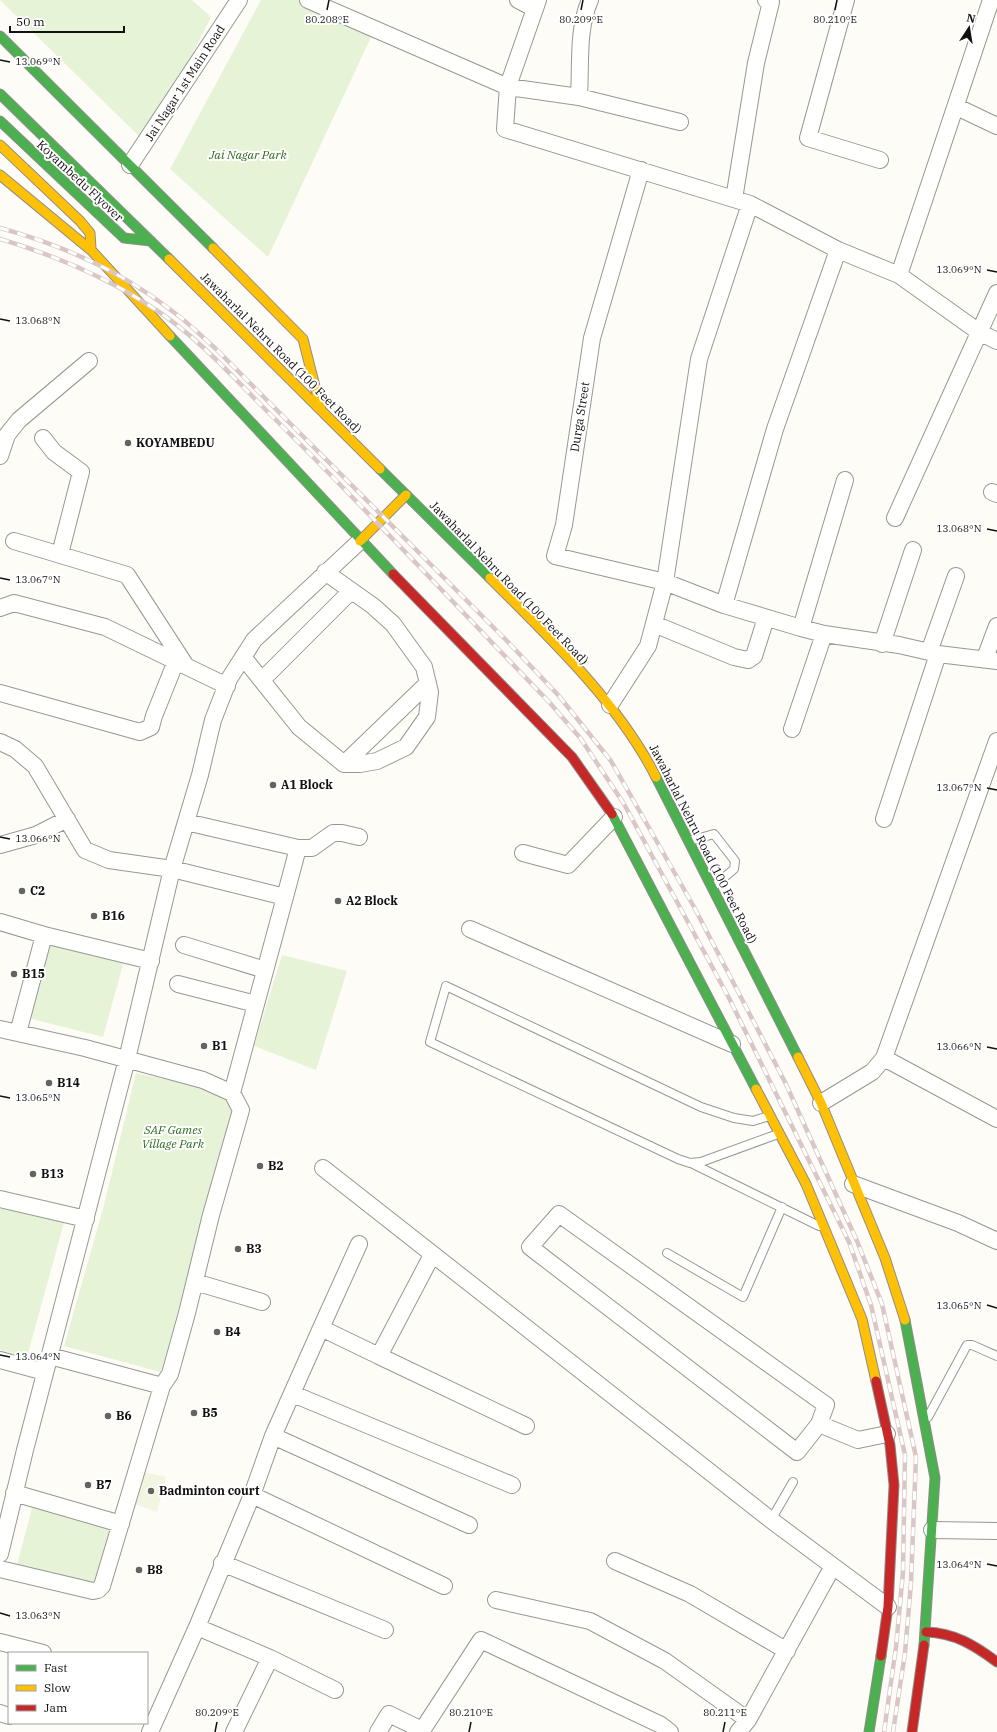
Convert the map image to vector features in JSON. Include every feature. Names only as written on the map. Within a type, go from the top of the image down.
[{"type":"main road","points":[[0,36],[303,339],[321,410]]},
{"type":"main road","name":"Jawaharlal Nehru Road (100 Feet Road)","points":[[0,94],[151,241],[534,622],[610,705],[643,751],[821,1103],[853,1184],[886,1258],[904,1316],[935,1478],[926,1632],[912,1732]]},
{"type":"main road","name":"Koyambedu Flyover","points":[[0,122],[111,228],[124,238],[151,241]]},
{"type":"main road","points":[[0,145],[80,221],[90,233],[92,250]]},
{"type":"main road","points":[[0,176],[92,250],[360,541],[572,757],[614,817],[806,1184],[822,1228],[862,1320],[887,1434],[894,1485],[888,1606],[869,1732]]},
{"type":"main road","points":[[360,541],[406,495]]},
{"type":"main road","points":[[926,1632],[943,1632],[970,1641],[997,1662]]},
{"type":"street","name":"Jai Nagar 1st Main Road","points":[[130,165],[239,0]]},
{"type":"street","points":[[308,0],[508,87],[579,97],[680,122]]},
{"type":"street","points":[[518,0],[536,4],[508,87],[505,130],[750,204],[838,250],[899,275],[979,332],[997,341]]},
{"type":"street","points":[[579,97],[582,37],[586,11],[590,0]]},
{"type":"street","points":[[734,199],[756,63],[771,2],[766,0]]},
{"type":"street","points":[[846,0],[808,138],[880,160]]},
{"type":"street","points":[[899,275],[957,107],[991,0]]},
{"type":"street","points":[[957,107],[997,126]]},
{"type":"street","name":"Durga Street","points":[[641,170],[592,338],[564,525],[555,556],[665,582]]},
{"type":"street","points":[[610,705],[648,646],[665,582],[699,359],[750,204]]},
{"type":"street","points":[[724,605],[775,429],[838,250]]},
{"type":"street","points":[[895,518],[997,293]]},
{"type":"street","points":[[0,456],[7,435],[19,420],[89,361]]},
{"type":"street","points":[[43,438],[54,452],[81,472],[60,554]]},
{"type":"street","points":[[800,628],[845,480]]},
{"type":"street","points":[[14,541],[127,575],[181,664]]},
{"type":"street","points":[[0,1554],[3,1529],[14,1493],[86,1219],[127,1060],[172,869],[213,720],[227,686],[254,640],[325,572],[360,541]]},
{"type":"street","points":[[882,644],[913,550]]},
{"type":"street","points":[[243,657],[298,727],[344,764],[360,764],[377,761],[406,747],[427,717],[430,692],[424,667],[392,624],[373,606],[325,572]]},
{"type":"street","points":[[884,819],[956,576]]},
{"type":"street","points":[[665,582],[724,605],[800,628],[824,634],[882,644],[899,645],[934,653],[991,660],[997,626]]},
{"type":"street","points":[[262,680],[351,590]]},
{"type":"street","points":[[0,608],[14,603],[104,627],[227,686]]},
{"type":"street","points":[[654,624],[734,658],[748,660],[754,656],[766,618]]},
{"type":"street","points":[[792,729],[824,634]]},
{"type":"street","points":[[0,694],[140,732],[152,728],[154,716],[181,664]]},
{"type":"street","points":[[344,764],[428,682]]},
{"type":"street","points":[[821,1103],[872,1072],[884,1058],[997,741]]},
{"type":"street","points":[[0,742],[15,749],[35,766],[85,850],[109,860],[172,869],[285,897]]},
{"type":"street","points":[[523,853],[568,865],[614,817]]},
{"type":"street","points":[[0,845],[36,835],[67,818]]},
{"type":"street","points":[[186,822],[298,848],[312,848],[327,835],[333,833],[342,833],[359,837]]},
{"type":"street","points":[[232,1093],[298,848]]},
{"type":"street","points":[[0,922],[151,961]]},
{"type":"street","points":[[470,929],[732,1044]]},
{"type":"street","points":[[18,1033],[44,934]]},
{"type":"street","points":[[184,945],[265,970]]},
{"type":"street","points":[[178,984],[256,1004]]},
{"type":"street","points":[[0,1029],[52,1040],[203,1080],[232,1093],[241,1110],[211,1215],[170,1374],[162,1386],[103,1582],[98,1590],[93,1591],[0,1569]]},
{"type":"street","points":[[884,1058],[997,1119]]},
{"type":"street","points":[[324,1168],[432,1255],[771,1520],[888,1606]]},
{"type":"street","points":[[853,1184],[958,1223],[997,1240]]},
{"type":"street","points":[[0,1199],[86,1219]]},
{"type":"street","points":[[558,1214],[826,1405],[819,1424],[797,1452],[530,1247],[558,1214]]},
{"type":"street","points":[[150,1732],[197,1627],[222,1563],[252,1495],[273,1436],[359,1244]]},
{"type":"street","points":[[379,1356],[432,1255]]},
{"type":"street","points":[[194,1282],[262,1302]]},
{"type":"street","points":[[321,1328],[526,1426]]},
{"type":"street","points":[[50,1356],[162,1386]]},
{"type":"street","points":[[0,1360],[45,1372]]},
{"type":"street","points":[[293,1394],[512,1485]]},
{"type":"street","points":[[819,1424],[858,1440],[887,1434]]},
{"type":"street","points":[[273,1436],[468,1525]]},
{"type":"street","points":[[14,1493],[121,1524]]},
{"type":"street","points":[[252,1495],[444,1586]]},
{"type":"street","points":[[932,1530],[997,1531]]},
{"type":"street","points":[[615,1561],[690,1594],[786,1651]]},
{"type":"street","points":[[222,1563],[385,1630]]},
{"type":"street","points":[[496,1600],[590,1621],[665,1661],[743,1726],[833,1566]]},
{"type":"street","points":[[197,1627],[270,1658],[335,1690]]},
{"type":"street","points":[[378,1732],[389,1714],[421,1731],[481,1640],[661,1725],[670,1732]]},
{"type":"street","points":[[0,1642],[39,1652]]},
{"type":"street","points":[[234,1732],[270,1658]]},
{"type":"lane","points":[[688,841],[714,834],[735,860],[734,869],[712,888]]},
{"type":"lane","points":[[770,1116],[753,1122],[734,1118],[701,1107],[446,986],[430,1042],[530,1091],[690,1163],[822,1228]]},
{"type":"lane","points":[[690,1163],[701,1162],[779,1133]]},
{"type":"lane","points":[[667,1253],[743,1297],[782,1207]]},
{"type":"lane","points":[[925,1423],[967,1345],[972,1345],[997,1356]]},
{"type":"lane","points":[[771,1520],[793,1482]]},
{"type":"green space","points":[[0,0],[192,0],[211,17],[147,144]]},
{"type":"green space","name":"Jai Nagar Park","points":[[261,0],[298,0],[374,31],[268,257],[170,169]]},
{"type":"green space","points":[[48,941],[124,961],[103,1037],[28,1018]]},
{"type":"green space","points":[[282,955],[347,971],[316,1070],[254,1046]]},
{"type":"green space","name":"SAF Games Village Park","points":[[136,1073],[191,1085],[237,1100],[161,1372],[64,1346],[103,1209]]},
{"type":"green space","points":[[0,1205],[65,1219],[27,1357],[0,1350]]},
{"type":"green space","name":"Badminton court","points":[[144,1472],[166,1477],[157,1512],[135,1504]]},
{"type":"green space","points":[[33,1504],[113,1525],[98,1589],[16,1569]]},
{"type":"railway","points":[[0,228],[68,251],[112,272],[153,297],[189,324],[216,349],[508,642],[559,696],[611,761],[694,907],[785,1082],[857,1241],[882,1304],[916,1457],[911,1583],[905,1653],[893,1732]]},
{"type":"railway","points":[[0,239],[60,260],[117,286],[170,320],[203,347],[346,491],[550,703],[581,739],[624,804],[729,998],[849,1242],[871,1305],[905,1455],[903,1572],[896,1647],[884,1732]]},
{"type":"traffic: fast","points":[[0,36],[213,248]]},
{"type":"traffic: fast","points":[[0,94],[169,259]]},
{"type":"traffic: fast","points":[[0,121],[124,238],[151,241]]},
{"type":"traffic: fast","points":[[170,336],[393,574]]},
{"type":"traffic: fast","points":[[380,469],[490,578]]},
{"type":"traffic: fast","points":[[656,777],[798,1057]]},
{"type":"traffic: fast","points":[[612,814],[756,1089]]},
{"type":"traffic: fast","points":[[905,1320],[935,1478],[924,1645]]},
{"type":"traffic: fast","points":[[869,1732],[881,1656]]},
{"type":"traffic: slow","points":[[0,145],[80,221],[90,233],[91,248]]},
{"type":"traffic: slow","points":[[0,175],[92,251],[170,336]]},
{"type":"traffic: slow","points":[[213,248],[303,339],[321,410]]},
{"type":"traffic: slow","points":[[169,259],[380,469]]},
{"type":"traffic: slow","points":[[360,541],[406,495]]},
{"type":"traffic: slow","points":[[490,578],[559,648],[603,697],[640,749],[656,777]]},
{"type":"traffic: slow","points":[[798,1057],[821,1103],[885,1258],[905,1320]]},
{"type":"traffic: slow","points":[[756,1089],[806,1184],[862,1319],[876,1381]]},
{"type":"traffic: jam","points":[[393,574],[572,757],[612,814]]},
{"type":"traffic: jam","points":[[876,1381],[890,1445],[894,1485],[888,1607],[881,1656]]},
{"type":"traffic: jam","points":[[926,1632],[955,1637],[972,1645],[997,1662]]},
{"type":"traffic: jam","points":[[912,1732],[924,1645]]},
{"type":"place","name":"KOYAMBEDU","points":[[128,443]]},
{"type":"place","name":"A1 Block","points":[[273,785]]},
{"type":"place","name":"C2","points":[[22,891]]},
{"type":"place","name":"A2 Block","points":[[338,901]]},
{"type":"place","name":"B16","points":[[94,916]]},
{"type":"place","name":"B15","points":[[14,974]]},
{"type":"place","name":"B1","points":[[204,1046]]},
{"type":"place","name":"B14","points":[[49,1083]]},
{"type":"place","name":"B2","points":[[260,1166]]},
{"type":"place","name":"B13","points":[[33,1174]]},
{"type":"place","name":"B3","points":[[238,1249]]},
{"type":"place","name":"B4","points":[[217,1332]]},
{"type":"place","name":"B5","points":[[194,1413]]},
{"type":"place","name":"B6","points":[[108,1416]]},
{"type":"place","name":"B7","points":[[88,1485]]},
{"type":"place","name":"Badminton court","points":[[151,1491]]},
{"type":"place","name":"B8","points":[[139,1570]]}]
